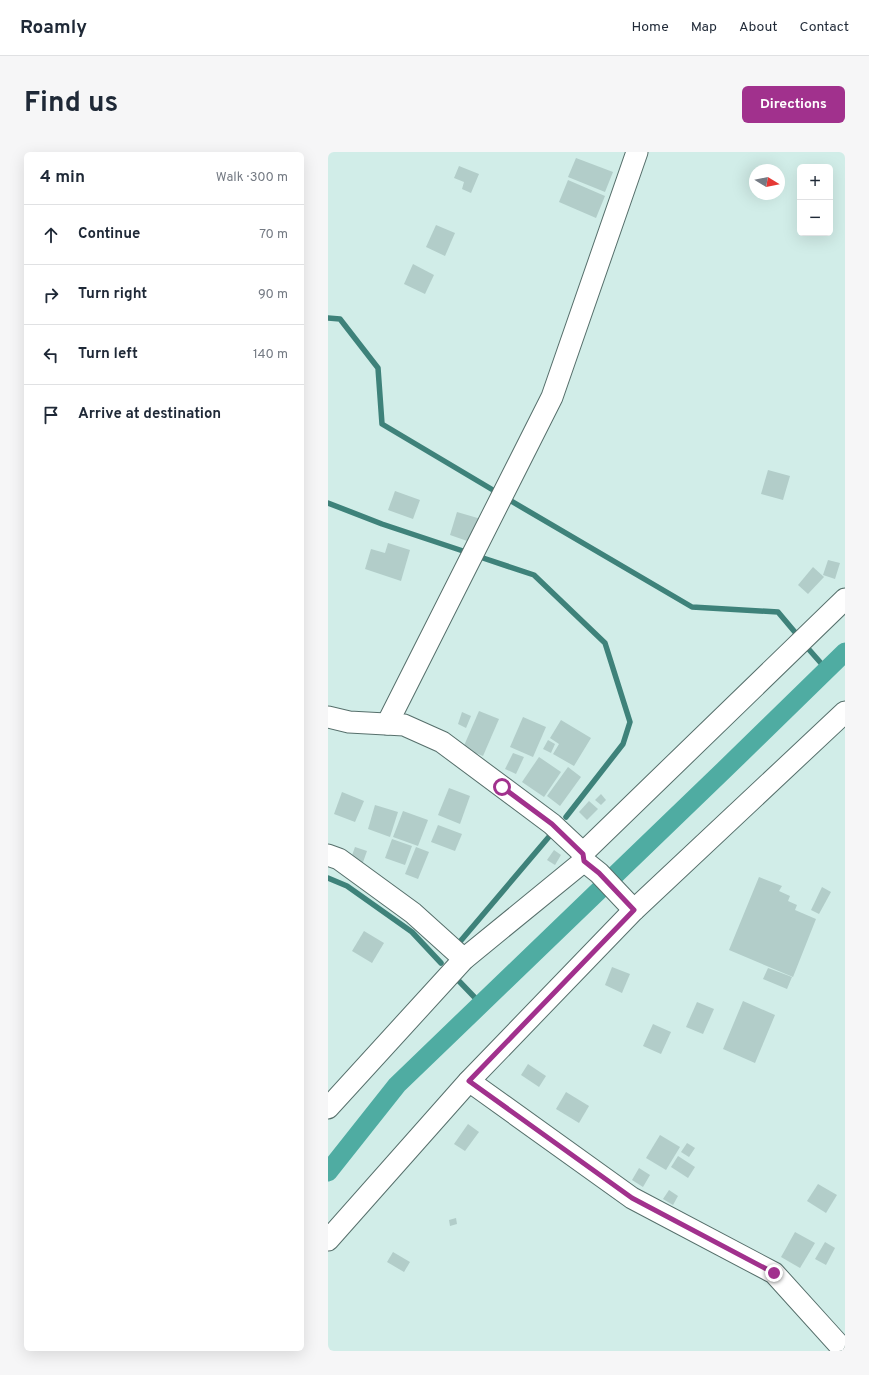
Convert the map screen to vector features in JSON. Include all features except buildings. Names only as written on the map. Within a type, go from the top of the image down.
[{"type":"street","points":[[387,724],[552,397],[637,152]]},
{"type":"street","points":[[328,1108],[464,958],[589,862],[845,599]]},
{"type":"street","points":[[328,1240],[627,904],[845,712]]},
{"type":"street","points":[[328,718],[349,722],[404,725],[442,742],[552,824],[627,904]]},
{"type":"street","points":[[328,855],[339,859],[413,913],[464,958]]},
{"type":"street","points":[[469,1081],[632,1198],[774,1273],[845,1350]]},
{"type":"waterway","points":[[328,318],[340,319],[378,368],[382,424],[498,493]]},
{"type":"waterway","points":[[506,498],[692,607],[778,612],[799,637]]},
{"type":"waterway","points":[[328,503],[382,524],[469,553]]},
{"type":"waterway","points":[[477,556],[534,575],[605,643],[630,722],[623,744],[566,817]]},
{"type":"waterway","points":[[805,645],[827,670]]},
{"type":"waterway","points":[[328,1172],[397,1085],[845,652]]},
{"type":"waterway","points":[[458,944],[553,832]]},
{"type":"waterway","points":[[328,878],[347,886],[412,932],[441,963]]},
{"type":"waterway","points":[[458,980],[481,1004]]},
{"type":"route","points":[[502,787],[552,824],[583,854],[584,861],[599,873],[620,897],[634,910],[469,1081],[632,1198],[774,1273]]}]
